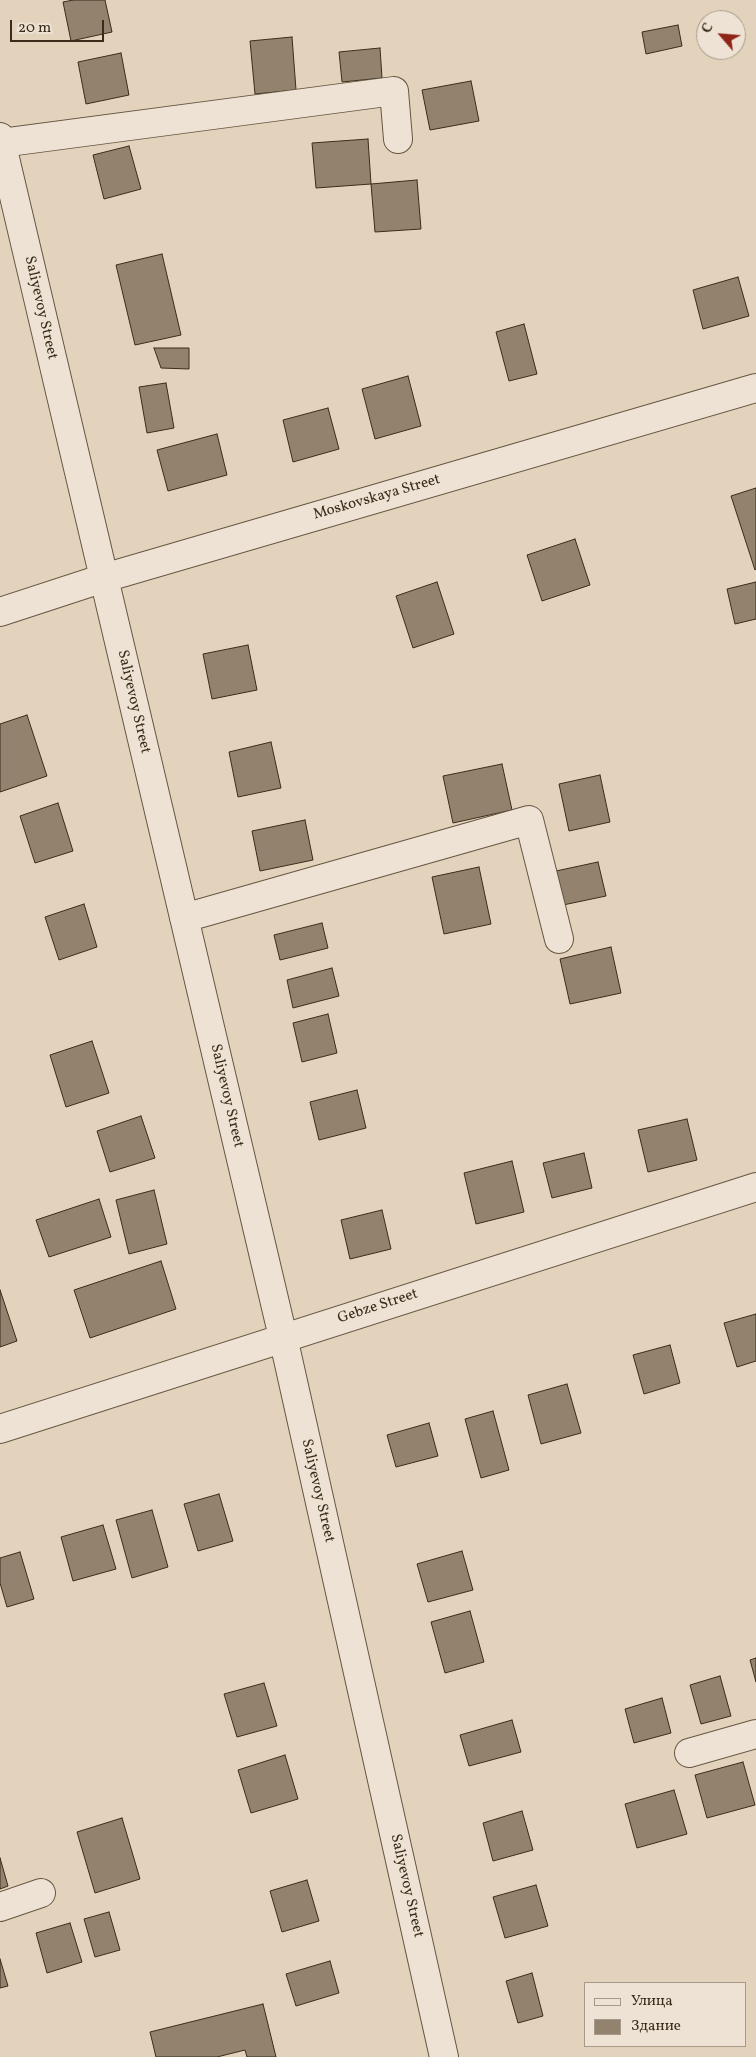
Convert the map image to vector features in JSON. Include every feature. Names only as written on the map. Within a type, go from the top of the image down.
[{"type":"street","points":[[2,152],[394,91],[398,139]]},
{"type":"street","name":"Saliyevoy Street","points":[[2,152],[283,1337],[444,2057]]},
{"type":"street","name":"Moskovskaya Street","points":[[0,612],[104,578],[756,388]]},
{"type":"street","points":[[184,918],[529,820],[559,939]]},
{"type":"street","name":"Gebze Street","points":[[0,1429],[756,1187]]},
{"type":"street","points":[[689,1754],[756,1734]]},
{"type":"street","points":[[0,1907],[42,1893]]},
{"type":"building","points":[[73,0],[105,0],[112,32],[71,41],[63,2]]},
{"type":"building","points":[[678,25],[682,46],[646,54],[642,32]]},
{"type":"building","points":[[292,37],[296,90],[255,94],[250,41]]},
{"type":"building","points":[[380,48],[382,78],[342,82],[339,52]]},
{"type":"building","points":[[121,53],[129,95],[86,104],[78,62]]},
{"type":"building","points":[[471,81],[479,121],[430,130],[422,90]]},
{"type":"building","points":[[368,139],[371,184],[316,188],[312,143]]},
{"type":"building","points":[[129,146],[141,189],[104,199],[93,155]]},
{"type":"building","points":[[417,180],[421,229],[375,232],[371,184]]},
{"type":"building","points":[[162,254],[181,335],[135,345],[116,265]]},
{"type":"building","points":[[738,277],[749,316],[703,329],[693,290]]},
{"type":"building","points":[[524,324],[537,374],[509,381],[496,332]]},
{"type":"building","points":[[154,348],[189,348],[189,369],[161,368]]},
{"type":"building","points":[[408,376],[421,426],[375,439],[362,389]]},
{"type":"building","points":[[166,383],[174,428],[147,433],[139,387]]},
{"type":"building","points":[[328,408],[339,449],[293,462],[283,420]]},
{"type":"building","points":[[217,434],[227,475],[168,491],[157,450]]},
{"type":"building","points":[[756,488],[756,569],[755,570],[731,496]]},
{"type":"building","points":[[575,539],[590,585],[542,601],[527,555]]},
{"type":"building","points":[[437,582],[454,634],[413,648],[396,596]]},
{"type":"building","points":[[756,582],[756,619],[735,624],[727,589]]},
{"type":"building","points":[[248,645],[257,690],[212,699],[203,654]]},
{"type":"building","points":[[27,715],[47,776],[0,792],[0,724]]},
{"type":"building","points":[[271,742],[281,788],[238,797],[229,752]]},
{"type":"building","points":[[502,764],[512,810],[453,823],[443,776]]},
{"type":"building","points":[[600,775],[610,822],[569,831],[559,784]]},
{"type":"building","points":[[58,803],[73,851],[35,863],[20,816]]},
{"type":"building","points":[[305,820],[313,860],[260,871],[252,831]]},
{"type":"building","points":[[598,862],[606,896],[563,905],[556,871]]},
{"type":"building","points":[[479,867],[491,924],[444,934],[432,877]]},
{"type":"building","points":[[84,904],[97,947],[59,960],[45,917]]},
{"type":"building","points":[[322,923],[328,948],[280,960],[274,935]]},
{"type":"building","points":[[611,947],[621,993],[570,1004],[560,959]]},
{"type":"building","points":[[332,968],[339,996],[293,1008],[287,980]]},
{"type":"building","points":[[328,1014],[337,1053],[302,1062],[293,1023]]},
{"type":"building","points":[[92,1041],[109,1093],[66,1107],[50,1055]]},
{"type":"building","points":[[357,1090],[366,1128],[319,1140],[310,1102]]},
{"type":"building","points":[[141,1116],[155,1158],[110,1172],[97,1131]]},
{"type":"building","points":[[687,1119],[697,1160],[648,1172],[638,1130]]},
{"type":"building","points":[[584,1153],[592,1188],[552,1198],[543,1163]]},
{"type":"building","points":[[512,1161],[524,1212],[476,1224],[464,1173]]},
{"type":"building","points":[[154,1190],[167,1244],[129,1254],[116,1200]]},
{"type":"building","points":[[99,1199],[111,1237],[49,1257],[36,1220]]},
{"type":"building","points":[[382,1210],[391,1249],[350,1259],[341,1220]]},
{"type":"building","points":[[161,1261],[176,1309],[90,1338],[74,1290]]},
{"type":"building","points":[[0,1290],[17,1341],[0,1347]]},
{"type":"building","points":[[756,1314],[756,1361],[737,1367],[724,1323]]},
{"type":"building","points":[[670,1345],[680,1383],[644,1394],[633,1355]]},
{"type":"building","points":[[567,1384],[581,1433],[541,1444],[528,1395]]},
{"type":"building","points":[[493,1411],[509,1470],[481,1478],[465,1419]]},
{"type":"building","points":[[429,1423],[438,1456],[396,1467],[387,1435]]},
{"type":"building","points":[[219,1494],[233,1541],[198,1551],[184,1504]]},
{"type":"building","points":[[152,1510],[168,1567],[132,1578],[116,1520]]},
{"type":"building","points":[[103,1525],[116,1569],[73,1581],[61,1537]]},
{"type":"building","points":[[462,1551],[473,1590],[428,1602],[417,1564]]},
{"type":"building","points":[[20,1552],[34,1599],[7,1607],[0,1583],[0,1558]]},
{"type":"building","points":[[470,1611],[484,1662],[445,1673],[431,1622]]},
{"type":"building","points":[[756,1658],[756,1682],[750,1660]]},
{"type":"building","points":[[720,1676],[731,1716],[701,1724],[690,1685]]},
{"type":"building","points":[[264,1683],[277,1726],[237,1737],[224,1694]]},
{"type":"building","points":[[662,1698],[671,1733],[634,1743],[625,1709]]},
{"type":"building","points":[[512,1720],[521,1752],[469,1766],[460,1735]]},
{"type":"building","points":[[285,1755],[298,1799],[251,1813],[238,1770]]},
{"type":"building","points":[[743,1762],[755,1805],[707,1818],[695,1775]]},
{"type":"building","points":[[674,1790],[687,1834],[637,1848],[625,1804]]},
{"type":"building","points":[[522,1811],[533,1850],[493,1861],[483,1823]]},
{"type":"building","points":[[122,1818],[140,1879],[95,1893],[77,1832]]},
{"type":"building","points":[[0,1858],[8,1886],[0,1889]]},
{"type":"building","points":[[307,1880],[319,1921],[282,1932],[270,1891]]},
{"type":"building","points":[[536,1885],[548,1926],[505,1938],[493,1897]]},
{"type":"building","points":[[109,1912],[120,1950],[95,1957],[84,1919]]},
{"type":"building","points":[[70,1923],[82,1962],[47,1973],[36,1933]]},
{"type":"building","points":[[0,1959],[8,1986],[0,1988]]},
{"type":"building","points":[[330,1961],[339,1993],[296,2006],[286,1974]]},
{"type":"building","points":[[532,1973],[543,2016],[518,2023],[506,1981]]},
{"type":"building","points":[[263,2004],[276,2057],[247,2057],[245,2050],[217,2057],[156,2057],[150,2032]]}]
